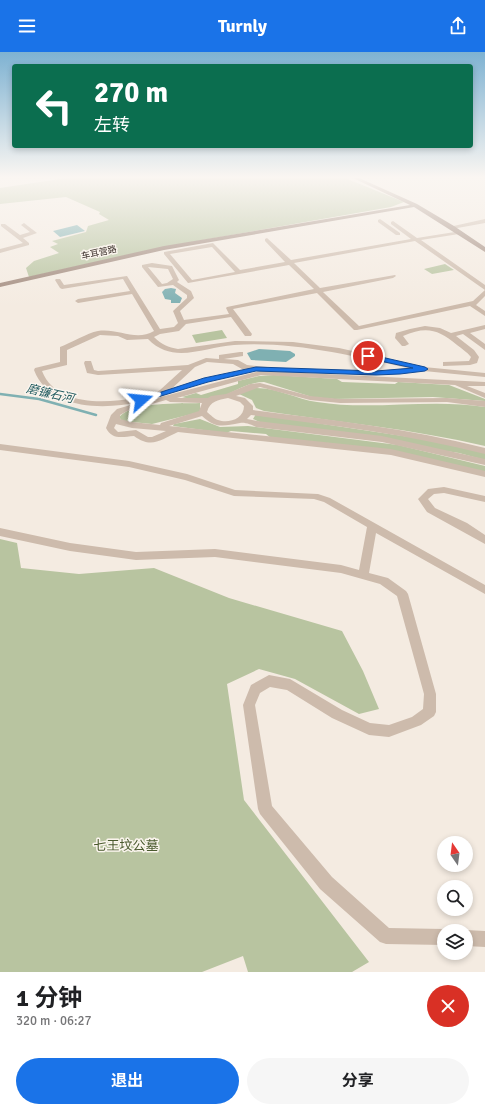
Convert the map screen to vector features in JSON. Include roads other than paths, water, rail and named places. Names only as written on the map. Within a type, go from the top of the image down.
[{"type":"street","name":"车耳营路","points":[[0,285],[164,248],[326,221]]},
{"type":"street","points":[[380,221],[409,241]]},
{"type":"street","points":[[441,221],[485,250]]},
{"type":"street","points":[[452,228],[485,221]]},
{"type":"street","points":[[393,223],[485,288]]},
{"type":"street","points":[[0,251],[26,244],[3,225]]},
{"type":"street","points":[[18,238],[34,233],[24,225]]},
{"type":"street","points":[[238,272],[213,245],[166,253],[190,282],[288,262],[459,232]]},
{"type":"street","points":[[267,240],[357,328],[475,303],[485,292]]},
{"type":"street","points":[[152,265],[170,267],[176,280],[173,282],[164,287],[160,286],[144,266],[152,265]]},
{"type":"street","points":[[248,334],[228,308],[393,276]]},
{"type":"street","points":[[58,280],[62,287],[125,277],[158,332]]},
{"type":"street","points":[[173,282],[177,288],[187,291],[191,298],[176,311],[181,322],[184,322]]},
{"type":"street","points":[[78,301],[134,292]]},
{"type":"street","points":[[471,304],[485,314]]},
{"type":"street","points":[[233,315],[184,322],[176,329],[158,332],[150,337],[126,338],[119,334],[99,333],[63,349],[64,363],[38,370],[40,378],[48,388],[70,399],[99,404],[141,400],[163,392],[256,369]]},
{"type":"street","points":[[405,344],[399,338],[399,335],[408,331],[434,327],[442,329],[471,352],[475,357],[474,361],[470,363],[446,364]]},
{"type":"street","points":[[450,335],[485,327]]},
{"type":"street","points":[[464,332],[485,348]]},
{"type":"street","points":[[150,337],[153,342],[163,349],[178,351],[234,343],[310,346],[383,359],[425,369],[485,375]]},
{"type":"street","points":[[88,363],[90,371],[98,373],[188,367],[206,360],[240,354]]},
{"type":"street","points":[[206,360],[235,362],[245,367],[256,369],[376,373],[425,369]]},
{"type":"street","points":[[163,392],[188,367]]},
{"type":"street","points":[[178,428],[153,440],[146,440],[136,433],[118,435],[113,433],[110,428],[115,415],[124,409],[261,373],[485,384]]},
{"type":"street","points":[[453,382],[485,396]]},
{"type":"street","points":[[158,400],[209,401],[228,396],[260,384],[310,398],[340,401],[447,400],[485,404]]},
{"type":"street","points":[[228,396],[241,399],[246,403],[250,412]]},
{"type":"street","points":[[203,413],[203,409],[209,401]]},
{"type":"street","points":[[203,413],[212,421],[227,424],[242,420],[250,412]]},
{"type":"street","points":[[250,412],[385,429],[449,441],[485,451]]},
{"type":"street","points":[[158,426],[203,413]]},
{"type":"street","points":[[115,415],[116,422],[122,423],[391,452],[485,474]]},
{"type":"street","points":[[242,420],[256,424],[382,439],[485,462]]},
{"type":"street","points":[[0,447],[129,464],[187,477],[234,493],[315,496],[326,500],[485,590]]},
{"type":"street","points":[[485,500],[444,490],[431,491],[423,499],[431,510],[463,526],[485,540]]},
{"type":"street","points":[[363,575],[372,526]]},
{"type":"street","points":[[0,532],[70,547],[136,556],[215,553],[342,569],[384,581],[402,594],[430,694],[429,712],[416,721],[389,731],[369,730],[337,714],[290,685],[270,681],[255,689],[249,705],[265,809],[300,853],[326,883],[386,936],[437,937]]},
{"type":"street","points":[[473,938],[485,938]]},
{"type":"water","points":[[77,225],[85,231],[60,237],[53,231]]},
{"type":"water","points":[[165,289],[176,289],[175,293],[182,298],[180,303],[171,303],[171,300],[165,299],[162,292]]},
{"type":"water","points":[[259,349],[290,351],[295,354],[295,356],[286,362],[251,360],[247,353]]},
{"type":"waterway","name":"磨镰石河","points":[[0,394],[39,399],[96,415]]},
{"type":"park label","name":"七王坟公墓","points":[[126,846]]}]
